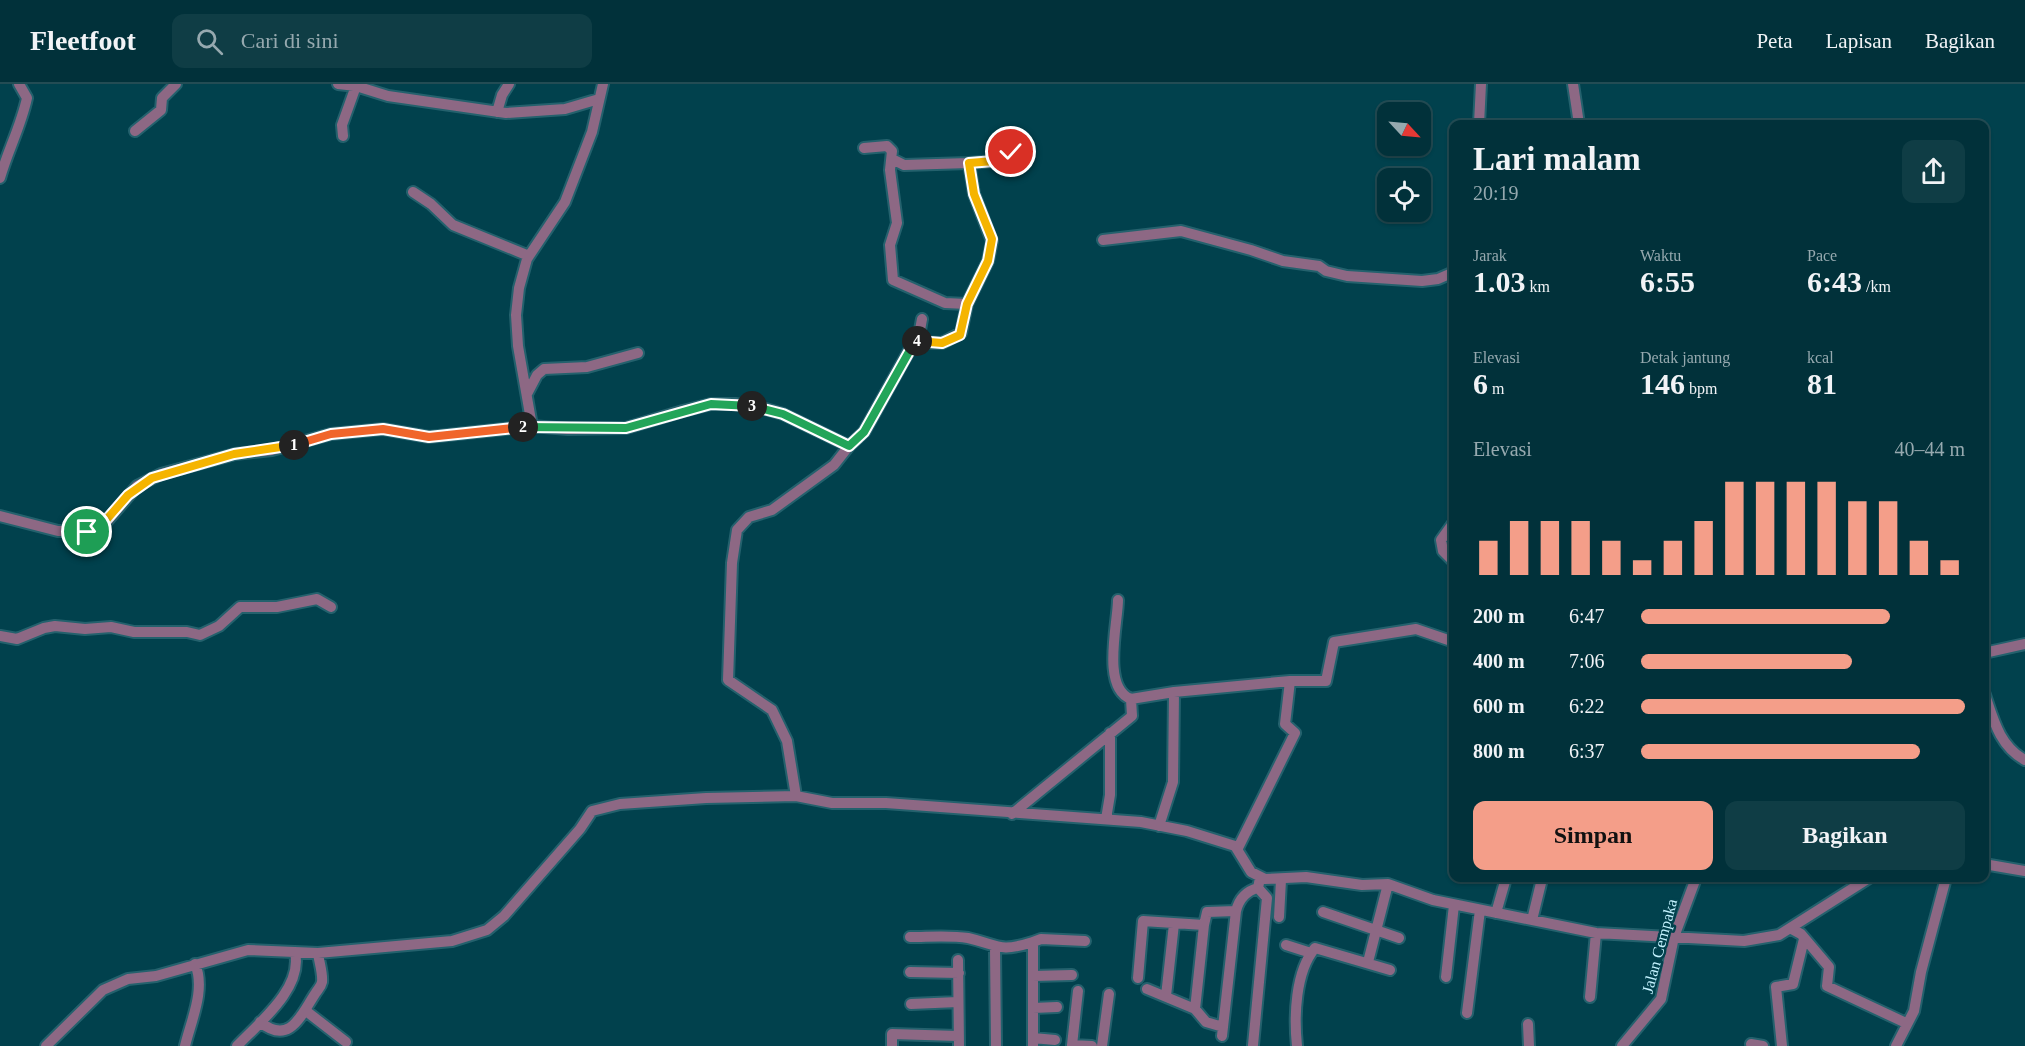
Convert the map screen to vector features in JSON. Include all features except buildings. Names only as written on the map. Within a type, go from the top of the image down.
[{"type":"street","points":[[0,178],[26,105],[27,95],[19,84]]},
{"type":"street","points":[[135,131],[161,110],[162,98],[176,84]]},
{"type":"street","points":[[338,84],[356,86],[388,96],[497,112],[565,109],[598,99]]},
{"type":"street","points":[[497,112],[502,95],[509,84]]},
{"type":"street","points":[[532,426],[518,346],[516,315],[519,288],[529,256],[566,202],[592,132],[603,84]]},
{"type":"street","points":[[1479,120],[1481,84]]},
{"type":"street","points":[[1573,84],[1579,120]]},
{"type":"street","points":[[343,136],[342,125],[356,86]]},
{"type":"street","points":[[864,148],[887,146],[892,151],[890,170],[897,218],[890,245],[893,280],[933,299],[967,304]]},
{"type":"street","points":[[892,159],[902,165],[969,163],[994,161],[1011,152]]},
{"type":"street","points":[[918,340],[942,343],[958,337],[963,330],[967,304],[986,267],[992,242],[974,194],[969,163]]},
{"type":"street","points":[[413,192],[431,204],[453,225],[529,256]]},
{"type":"street","points":[[1103,240],[1186,231],[1283,261],[1319,266],[1326,271],[1347,276],[1422,281],[1438,279],[1449,274]]},
{"type":"street","points":[[796,796],[787,741],[771,710],[736,688],[727,677],[732,613],[731,573],[735,534],[743,521],[772,510],[834,465],[864,432],[914,343],[918,340],[922,319]]},
{"type":"street","points":[[527,394],[537,375],[544,369],[587,367],[639,353]]},
{"type":"street","points":[[0,516],[58,531],[93,531],[108,520],[128,495],[152,478],[234,454],[272,450],[331,434],[383,429],[429,437],[532,426],[568,429],[626,428],[711,404],[735,404],[783,414],[849,446]]},
{"type":"street","points":[[1449,529],[1441,540],[1443,551],[1449,557]]},
{"type":"street","points":[[0,636],[17,639],[55,626],[85,629],[111,627],[134,632],[187,632],[200,636],[219,626],[240,607],[277,607],[317,599],[332,607]]},
{"type":"street","points":[[1118,600],[1117,630],[1113,639],[1115,679],[1120,691],[1131,699],[1174,692],[1290,681],[1327,680],[1335,641],[1416,629],[1449,640]]},
{"type":"street","points":[[1989,652],[2025,644]]},
{"type":"street","points":[[1238,848],[1295,733],[1285,723],[1290,681]]},
{"type":"street","points":[[1159,826],[1173,782],[1174,692]]},
{"type":"street","points":[[1012,814],[1132,715],[1131,699]]},
{"type":"street","points":[[1989,706],[2001,738],[2012,751],[2025,760]]},
{"type":"street","points":[[1106,819],[1110,795],[1110,733]]},
{"type":"street","points":[[46,1046],[103,990],[128,979],[156,976],[248,950],[318,953],[452,941],[487,930],[520,898],[580,829],[588,815],[605,807],[706,798],[796,796],[832,803],[886,803],[1012,814],[1106,819],[1187,831],[1238,848],[1267,898],[1253,1045]]},
{"type":"street","points":[[1989,865],[2025,872]]},
{"type":"street","points":[[1147,989],[1195,1009],[1206,1022],[1222,1032],[1236,911],[1239,901],[1259,883],[1306,877],[1362,885],[1388,885],[1454,905],[1619,937],[1744,941],[1768,939],[1790,928],[1863,882]]},
{"type":"street","points":[[1279,917],[1281,880]]},
{"type":"street","points":[[1496,914],[1505,882]]},
{"type":"street","name":"Jalan Cempaka","points":[[1622,1046],[1661,999],[1674,937],[1695,882]]},
{"type":"street","points":[[1896,1046],[1916,1002],[1921,972],[1945,882]]},
{"type":"street","points":[[1532,920],[1541,883]]},
{"type":"street","points":[[1368,962],[1388,885]]},
{"type":"street","points":[[1446,976],[1454,905]]},
{"type":"street","points":[[1467,1013],[1480,910]]},
{"type":"street","points":[[1195,1009],[1207,912],[1236,911]]},
{"type":"street","points":[[1323,912],[1399,938]]},
{"type":"street","points":[[1138,978],[1143,921],[1204,925]]},
{"type":"street","points":[[1166,996],[1174,924]]},
{"type":"street","points":[[1790,928],[1801,934],[1829,967],[1827,986],[1906,1023]]},
{"type":"street","points":[[1590,997],[1596,933]]},
{"type":"street","points":[[910,937],[967,938],[995,948],[1016,948],[1041,939],[1085,941]]},
{"type":"street","points":[[1782,1046],[1776,1009],[1776,987],[1793,984],[1804,939]]},
{"type":"street","points":[[1033,942],[1033,1042],[1055,1041]]},
{"type":"street","points":[[1286,945],[1311,952]]},
{"type":"street","points":[[1297,1046],[1294,1014],[1297,995],[1311,952],[1317,947],[1390,970]]},
{"type":"street","points":[[995,948],[996,1046]]},
{"type":"street","points":[[237,1046],[285,992],[295,963],[295,952]]},
{"type":"street","points":[[260,1022],[273,1031],[283,1031],[306,1011],[322,982],[318,953]]},
{"type":"street","points":[[892,1046],[892,1034],[959,1041],[958,960]]},
{"type":"street","points":[[185,1046],[198,995],[199,975],[195,964]]},
{"type":"street","points":[[910,972],[959,973]]},
{"type":"street","points":[[1033,976],[1072,975]]},
{"type":"street","points":[[1078,991],[1072,1045],[1092,1046]]},
{"type":"street","points":[[1102,1046],[1109,994]]},
{"type":"street","points":[[910,1004],[958,1002]]},
{"type":"street","points":[[1033,1008],[1058,1006]]},
{"type":"street","points":[[306,1011],[346,1042]]},
{"type":"street","points":[[1528,1024],[1529,1046]]},
{"type":"street","points":[[1751,1044],[1763,1046]]},
{"type":"route","points":[[87,532],[93,531],[108,520],[137,486],[161,474],[205,464],[234,454],[272,450],[331,434],[391,428],[410,435],[429,437],[532,426],[568,429],[626,428],[711,404],[735,404],[783,414],[849,446],[864,432],[915,341],[942,343],[958,337],[963,330],[967,304],[986,267],[992,242],[974,194],[969,163],[994,161],[1011,152]]}]
